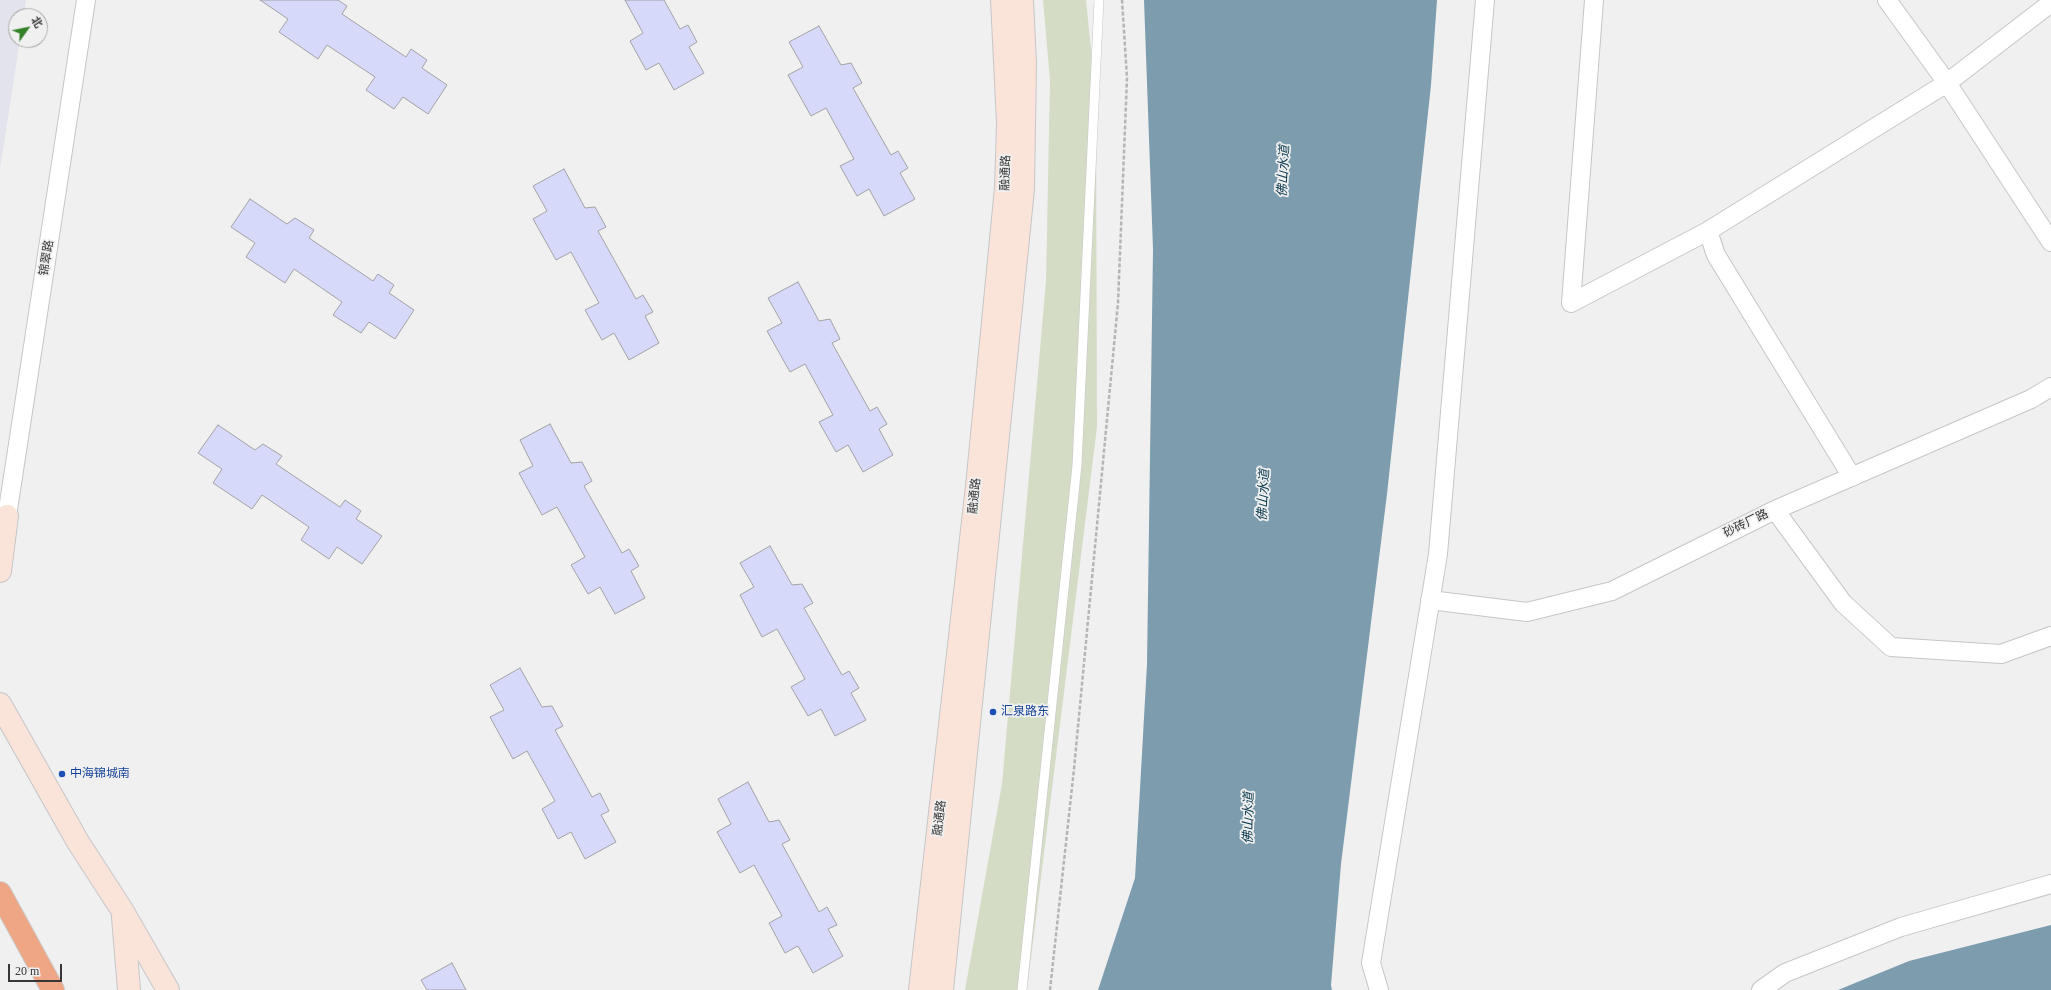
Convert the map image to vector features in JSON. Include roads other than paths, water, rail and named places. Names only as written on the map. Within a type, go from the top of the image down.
[{"type":"highway","points":[[0,877],[40,966]]},
{"type":"highway","points":[[0,893],[53,990]]},
{"type":"main road","name":"融通路","points":[[920,990],[977,486],[1006,188],[1008,123],[1002,0]]},
{"type":"main road","name":"融通路","points":[[942,990],[1022,189],[1025,62],[1022,0]]},
{"type":"main road","points":[[0,571],[3,522]]},
{"type":"main road","points":[[0,704],[78,842],[122,910],[168,990]]},
{"type":"main road","points":[[122,910],[129,990]]},
{"type":"street","name":"锦翠路","points":[[3,522],[86,0]]},
{"type":"street","points":[[1379,990],[1371,964],[1438,554],[1485,0]]},
{"type":"street","points":[[1594,0],[1571,303],[1708,231],[1947,83],[2051,3]]},
{"type":"street","points":[[1887,0],[1947,83],[2051,242]]},
{"type":"street","points":[[1708,231],[1716,255],[1852,477]]},
{"type":"street","name":"砂砖厂路","points":[[1430,600],[1527,612],[1612,591],[1775,510],[2031,399],[2051,387]]},
{"type":"street","points":[[1775,510],[1843,603],[1891,647],[2001,654],[2051,636]]},
{"type":"street","points":[[1761,990],[1785,973],[1901,927],[2051,884]]},
{"type":"lane","points":[[1022,990],[1077,465],[1099,0]]},
{"type":"water","name":"佛山水道","points":[[1144,0],[1437,0],[1431,85],[1387,494],[1341,864],[1331,985],[1332,990],[1098,990],[1135,878],[1147,664],[1153,249]]},
{"type":"water","points":[[2051,925],[2051,990],[1838,990],[1909,961]]},
{"type":"place","name":"汇泉路东","points":[[993,712]]},
{"type":"place","name":"中海锦城南","points":[[62,774]]}]
